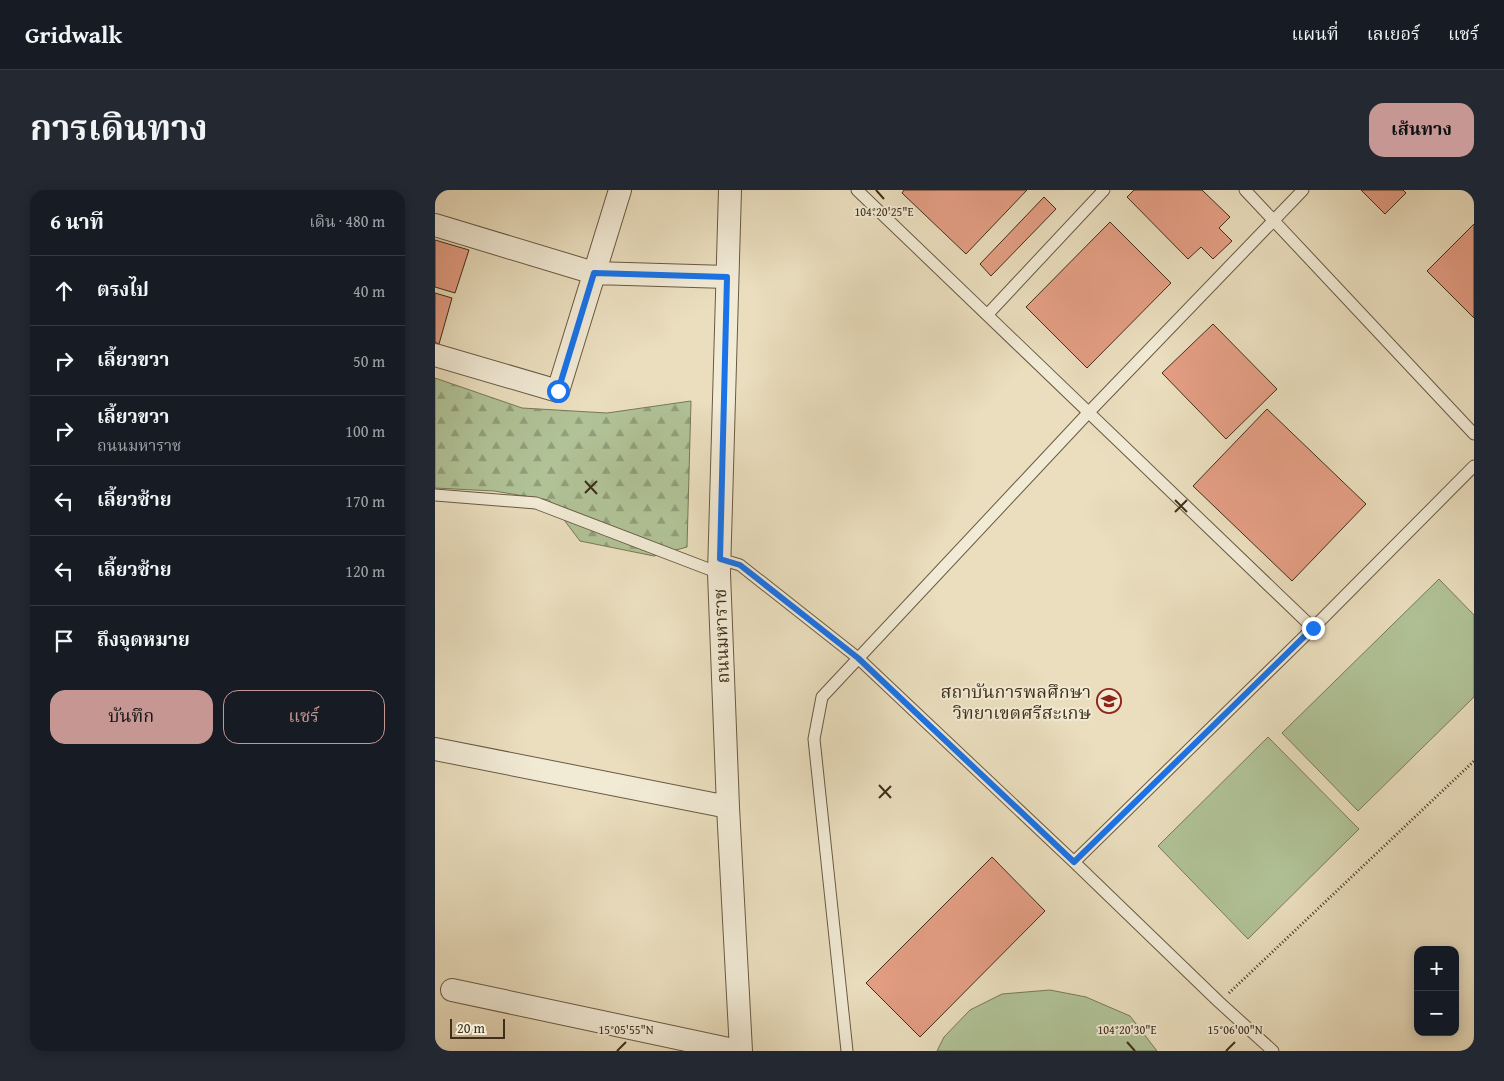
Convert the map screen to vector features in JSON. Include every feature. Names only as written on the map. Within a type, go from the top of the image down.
[{"type":"street","points":[[435,355],[558,391],[620,190]]},
{"type":"street","name":"ถนนมหาราช","points":[[730,190],[720,566],[728,807],[740,1051]]},
{"type":"street","points":[[435,225],[594,273],[727,277]]},
{"type":"street","points":[[435,749],[728,807]]},
{"type":"street","points":[[452,990],[740,1051]]},
{"type":"lane","points":[[857,190],[1313,628]]},
{"type":"lane","points":[[987,315],[1104,190]]},
{"type":"lane","points":[[1245,190],[1474,434]]},
{"type":"lane","points":[[847,1051],[814,739],[822,696],[1089,412],[1303,190]]},
{"type":"lane","points":[[1074,862],[1313,628],[1474,466]]},
{"type":"lane","points":[[435,495],[535,503],[720,566],[740,565],[858,658],[1219,1002],[1273,1051]]},
{"type":"path","points":[[1219,1002],[1474,762]]},
{"type":"green space","points":[[435,378],[522,408],[607,413],[691,401],[687,547],[654,556],[580,541],[549,500],[494,491],[435,488]]},
{"type":"green space","points":[[1439,579],[1474,615],[1474,697],[1358,811],[1282,733]]},
{"type":"green space","points":[[1268,737],[1359,829],[1248,939],[1158,846]]},
{"type":"green space","points":[[1050,990],[1086,997],[1130,1016],[1157,1051],[937,1051],[944,1037],[970,1010],[1002,994]]},
{"type":"building","points":[[904,190],[1027,190],[966,254],[902,193]]},
{"type":"building","points":[[1134,190],[1202,190],[1230,217],[1219,228],[1232,241],[1213,259],[1201,247],[1188,259],[1127,197]]},
{"type":"building","points":[[1361,190],[1403,190],[1406,193],[1385,214]]},
{"type":"building","points":[[1044,197],[1056,209],[991,276],[980,264]]},
{"type":"building","points":[[1110,222],[1171,283],[1087,368],[1026,307]]},
{"type":"building","points":[[1474,224],[1474,318],[1427,271]]},
{"type":"building","points":[[435,240],[469,250],[455,293],[435,287]]},
{"type":"building","points":[[435,293],[452,298],[439,344],[435,342]]},
{"type":"building","points":[[1213,324],[1277,389],[1226,439],[1162,373]]},
{"type":"building","points":[[1267,409],[1366,504],[1292,581],[1193,486]]},
{"type":"building","points":[[992,857],[1045,911],[920,1037],[866,983]]},
{"type":"place","name":"สถาบันการพลศึกษา วิทยาเขตศรีสะเกษ","points":[[1109,701]]},
{"type":"route","points":[[558,391],[594,273],[727,277],[720,559],[740,565],[858,658],[1074,862],[1313,628]]}]
